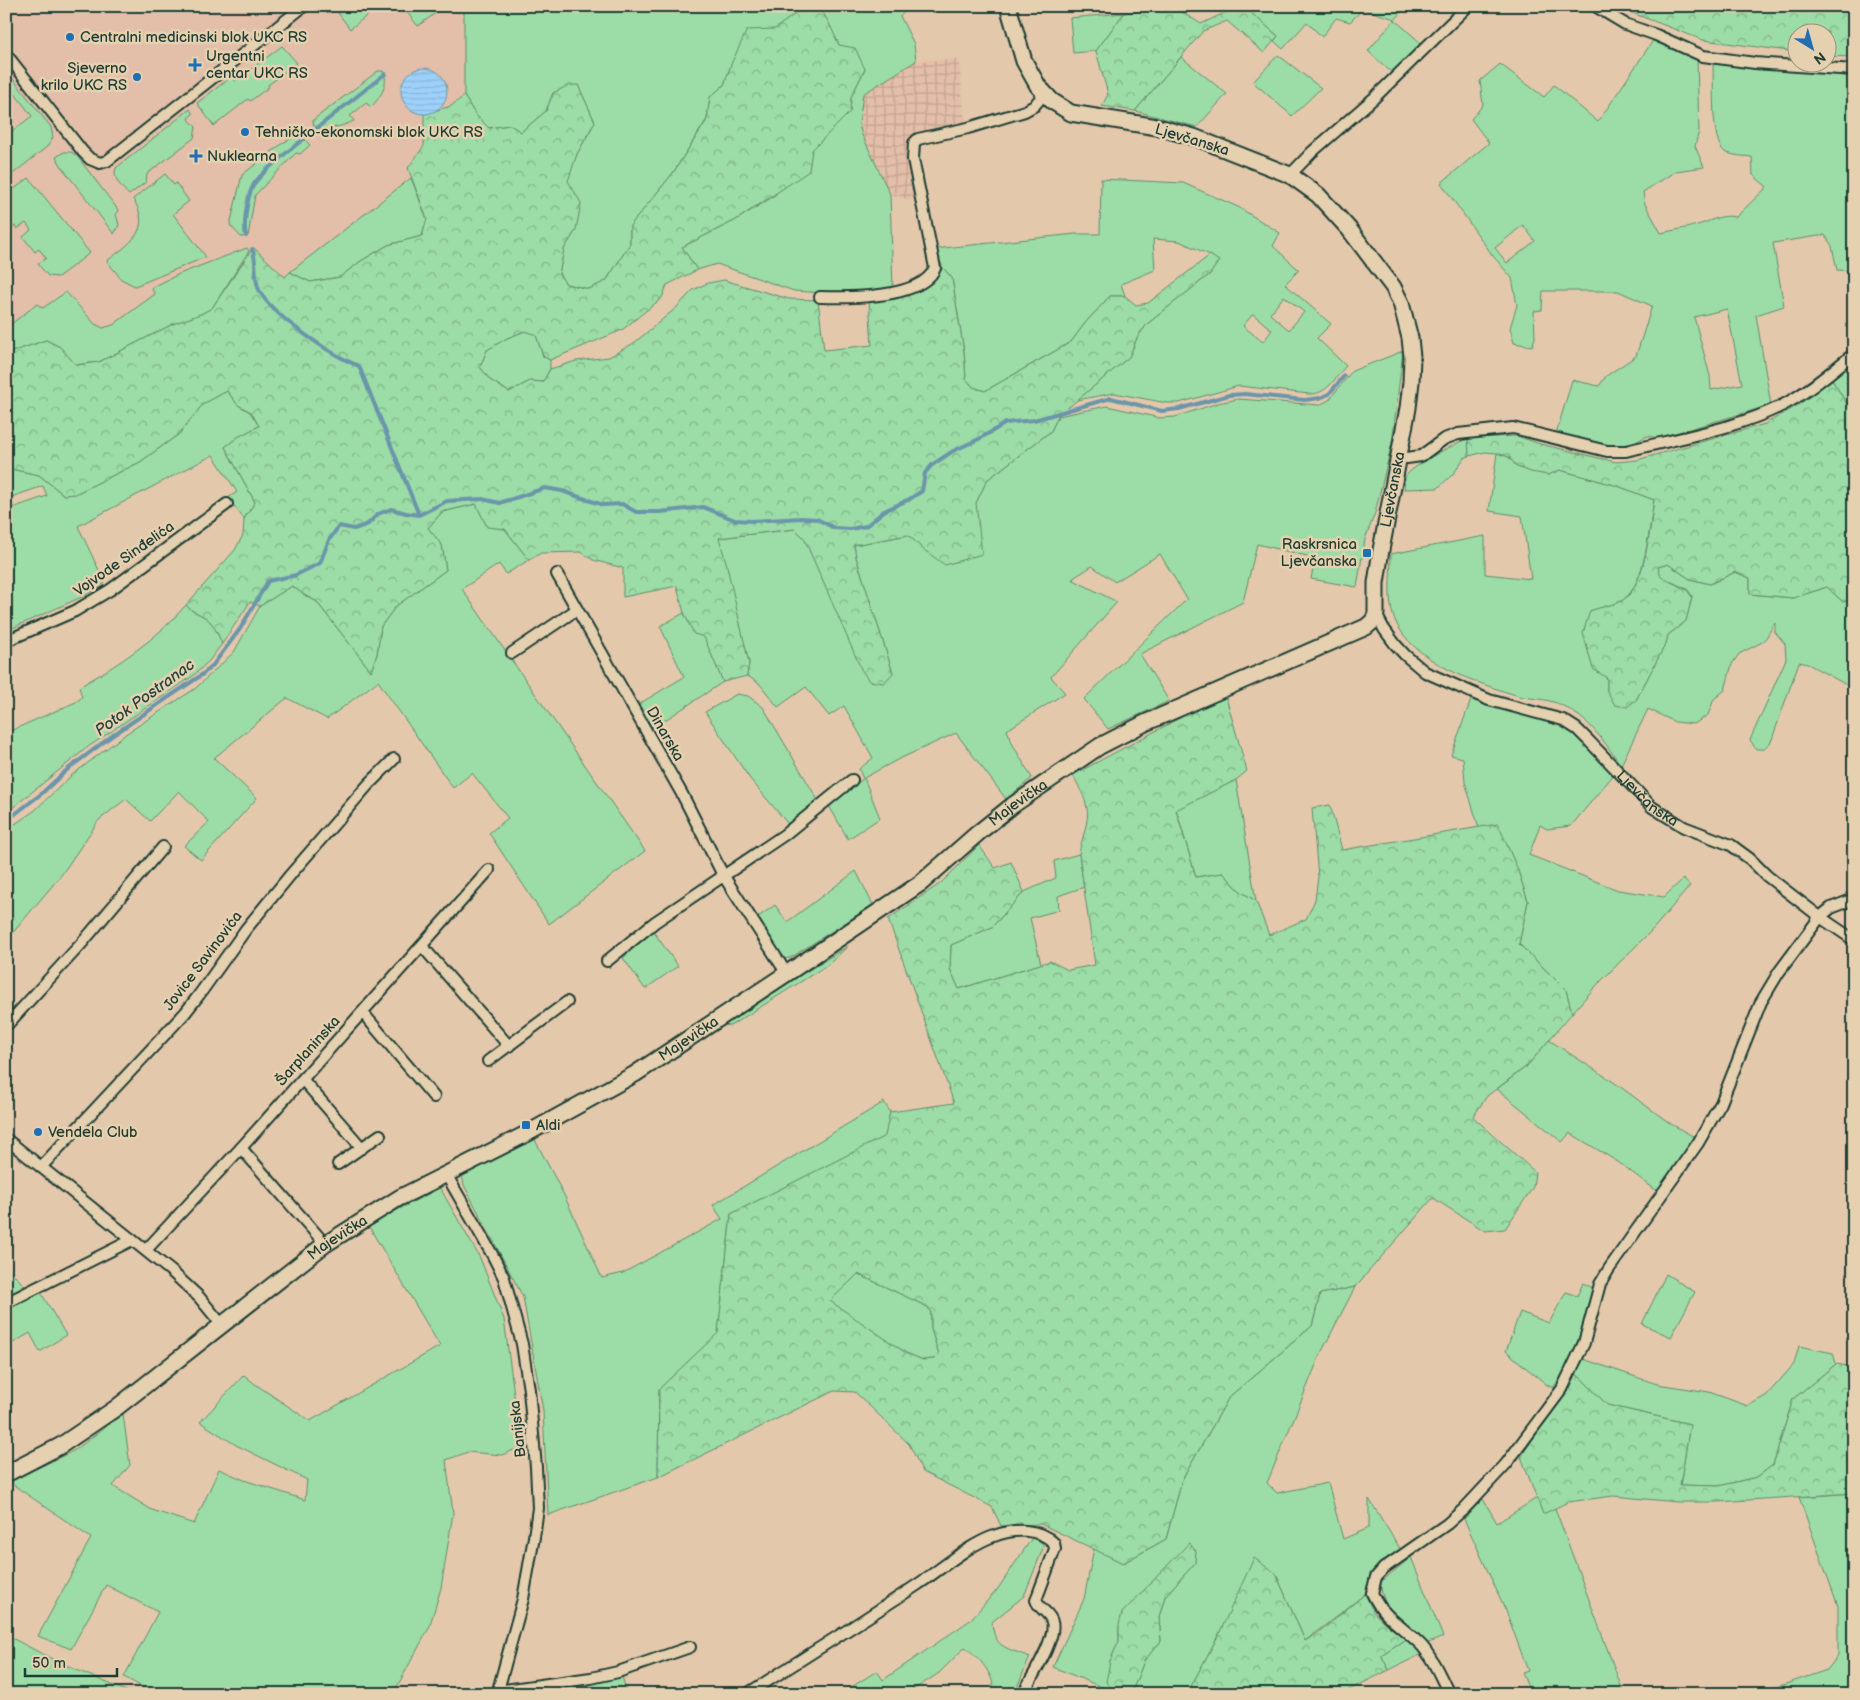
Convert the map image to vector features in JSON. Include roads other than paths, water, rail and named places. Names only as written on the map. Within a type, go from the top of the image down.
[{"type":"street","points":[[6,54],[83,152],[90,159],[100,163],[106,161],[304,6]]},
{"type":"street","name":"Ljevčanska","points":[[1008,6],[1024,61],[1032,78],[1044,94],[1061,108],[1071,113],[1157,127],[1194,137],[1290,175],[1318,195],[1349,229],[1393,287],[1401,303],[1410,338],[1412,357],[1408,408],[1397,457],[1376,583],[1376,614],[1395,644],[1425,672],[1489,700],[1563,720],[1577,729],[1652,807],[1674,822],[1731,845],[1820,918],[1854,940]]},
{"type":"street","points":[[1290,175],[1312,152],[1373,99],[1468,6]]},
{"type":"street","points":[[1595,6],[1625,24],[1703,56],[1755,63],[1854,70]]},
{"type":"street","points":[[820,297],[856,298],[903,290],[925,282],[932,275],[935,268],[913,159],[914,143],[918,139],[968,128],[1025,111],[1034,106],[1044,94]]},
{"type":"street","points":[[1397,457],[1421,456],[1444,439],[1458,434],[1514,428],[1607,451],[1626,451],[1743,422],[1781,406],[1807,390],[1854,354]]},
{"type":"street","name":"Vojvode Sinđelića","points":[[6,642],[75,611],[110,590],[227,504]]},
{"type":"street","name":"Dinarska","points":[[557,574],[682,794],[723,875],[787,974]]},
{"type":"street","points":[[512,653],[576,610]]},
{"type":"street","name":"Majevička","points":[[6,1474],[37,1459],[87,1429],[324,1245],[400,1198],[528,1133],[635,1074],[787,974],[921,883],[1013,805],[1100,746],[1145,723],[1366,626],[1373,621],[1376,614]]},
{"type":"street","name":"Jovice Savinovića","points":[[41,1167],[185,1013],[246,929],[368,785],[394,759]]},
{"type":"street","points":[[607,961],[656,922],[784,835],[852,780]]},
{"type":"street","points":[[6,1026],[82,943],[163,847]]},
{"type":"street","name":"Šarplaninska","points":[[146,1250],[303,1080],[489,870]]},
{"type":"street","points":[[1449,1694],[1431,1659],[1423,1648],[1380,1608],[1372,1593],[1372,1587],[1376,1578],[1384,1568],[1447,1524],[1464,1509],[1506,1464],[1562,1389],[1584,1343],[1600,1284],[1698,1143],[1721,1103],[1761,1002],[1779,972],[1820,918],[1830,908],[1854,899]]},
{"type":"street","points":[[422,946],[509,1046]]},
{"type":"street","points":[[488,1061],[567,1002]]},
{"type":"street","points":[[363,1013],[434,1097]]},
{"type":"street","points":[[303,1080],[362,1148]]},
{"type":"street","points":[[338,1164],[380,1135]]},
{"type":"street","points":[[6,1140],[146,1250],[200,1297],[222,1325]]},
{"type":"street","points":[[241,1148],[324,1245]]},
{"type":"street","name":"Banijska","points":[[446,1174],[504,1278],[522,1344],[533,1428],[538,1508],[523,1599],[512,1645],[497,1693]]},
{"type":"street","points":[[6,1302],[132,1240]]},
{"type":"street","points":[[747,1694],[986,1540],[1009,1532],[1028,1531],[1044,1535],[1054,1543],[1055,1549],[1036,1600],[1040,1609],[1050,1617],[1053,1630],[1049,1643],[1024,1694]]},
{"type":"street","points":[[497,1693],[618,1672],[690,1647]]},
{"type":"water","points":[[419,68],[429,68],[443,78],[447,91],[443,104],[437,110],[429,114],[419,114],[405,104],[401,96],[401,86],[411,72]]},
{"type":"waterway","points":[[317,128],[385,74]]},
{"type":"waterway","points":[[246,236],[246,211],[253,186],[268,169],[304,139]]},
{"type":"waterway","points":[[252,249],[255,259],[257,285],[266,300],[276,311],[319,344],[359,366],[419,515]]},
{"type":"waterway","name":"Potok Postranac","points":[[6,821],[41,794],[68,769],[113,735],[203,674],[213,665],[240,629],[268,581],[296,575],[320,563],[329,540],[339,526],[354,529],[368,524],[378,514],[391,509],[419,515],[447,501],[482,499],[500,503],[545,488],[562,491],[603,505],[622,504],[636,512],[660,512],[703,507],[735,520],[817,519],[834,528],[850,529],[866,526],[884,511],[922,491],[925,473],[932,465],[953,451],[979,439],[1006,423],[1034,420],[1111,398],[1162,411],[1179,409],[1229,395],[1245,394],[1305,400],[1320,398],[1329,394],[1344,376]]},
{"type":"place","name":"Centralni medicinski blok UKC RS","points":[[70,37]]},
{"type":"place","name":"Urgentni centar UKC RS","points":[[195,65]]},
{"type":"place","name":"Sjeverno krilo UKC RS","points":[[137,77]]},
{"type":"place","name":"Tehničko-ekonomski blok UKC RS","points":[[245,132]]},
{"type":"place","name":"Nuklearna","points":[[196,156]]},
{"type":"place","name":"Raskrsnica Ljevčanska","points":[[1367,553]]},
{"type":"place","name":"Aldi","points":[[526,1125]]},
{"type":"place","name":"Vendela Club","points":[[38,1132]]}]
